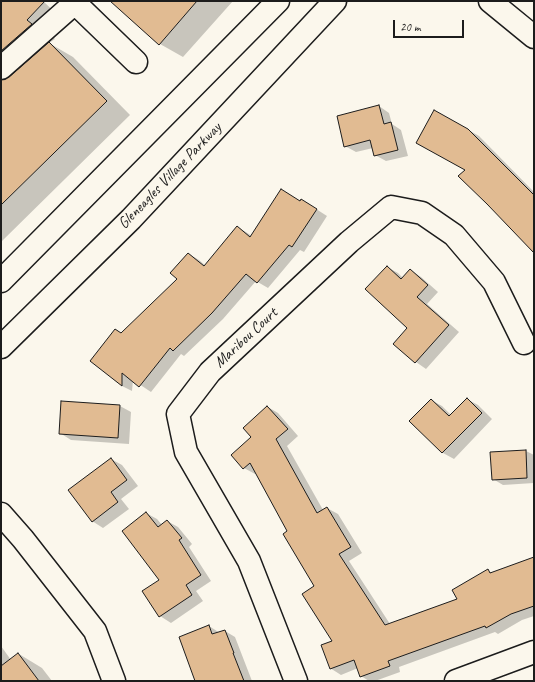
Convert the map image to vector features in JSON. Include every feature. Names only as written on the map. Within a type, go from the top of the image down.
[{"type":"street","points":[[1,281],[278,1]]},
{"type":"street","name":"Gleneagles Village Parkway","points":[[3,345],[131,219],[335,1]]},
{"type":"street","points":[[490,1],[534,37]]},
{"type":"street","points":[[1,68],[75,2],[136,62]]},
{"type":"street","name":"Maribou Court","points":[[296,681],[249,561],[186,452],[178,414],[210,372],[349,242],[391,207],[422,212],[454,235],[494,282],[524,343]]},
{"type":"street","points":[[1,514],[23,539],[95,631],[114,681]]},
{"type":"street","points":[[456,681],[534,652]]},
{"type":"building","points":[[1,1],[45,1],[27,20],[32,24],[1,51]]},
{"type":"building","points":[[110,1],[197,1],[159,45]]},
{"type":"building","points":[[49,42],[107,101],[1,205],[1,80],[9,77]]},
{"type":"building","points":[[379,105],[384,124],[391,122],[398,150],[374,156],[370,140],[344,147],[337,116]]},
{"type":"building","points":[[434,110],[468,129],[534,195],[534,253],[458,176],[465,170],[416,143]]},
{"type":"building","points":[[281,189],[300,201],[301,199],[317,209],[292,247],[289,245],[257,283],[246,274],[212,313],[173,351],[170,348],[139,387],[122,373],[122,386],[90,361],[115,329],[121,333],[177,279],[170,273],[188,253],[204,266],[237,226],[250,237]]},
{"type":"building","points":[[387,266],[401,279],[410,269],[428,285],[417,297],[449,325],[415,363],[393,344],[407,328],[365,289]]},
{"type":"building","points":[[467,398],[482,413],[442,453],[409,421],[431,399],[449,416]]},
{"type":"building","points":[[61,401],[120,405],[118,438],[59,434]]},
{"type":"building","points":[[267,406],[288,429],[276,439],[317,513],[327,507],[351,547],[339,554],[385,625],[457,599],[452,590],[488,569],[490,573],[534,557],[534,606],[511,614],[486,628],[485,626],[388,661],[390,666],[360,677],[354,660],[330,669],[321,645],[332,641],[302,594],[314,586],[283,534],[287,531],[250,463],[243,469],[231,455],[251,437],[243,428]]},
{"type":"building","points":[[526,450],[527,478],[492,480],[490,452]]},
{"type":"building","points":[[111,458],[127,480],[111,492],[118,502],[92,522],[68,490]]},
{"type":"building","points":[[146,512],[158,527],[167,520],[182,538],[179,540],[201,575],[186,585],[192,595],[159,617],[142,591],[159,580],[122,531]]},
{"type":"building","points":[[209,625],[212,634],[225,630],[244,681],[195,681],[179,637]]},
{"type":"building","points":[[18,653],[39,681],[1,681],[1,666]]}]
